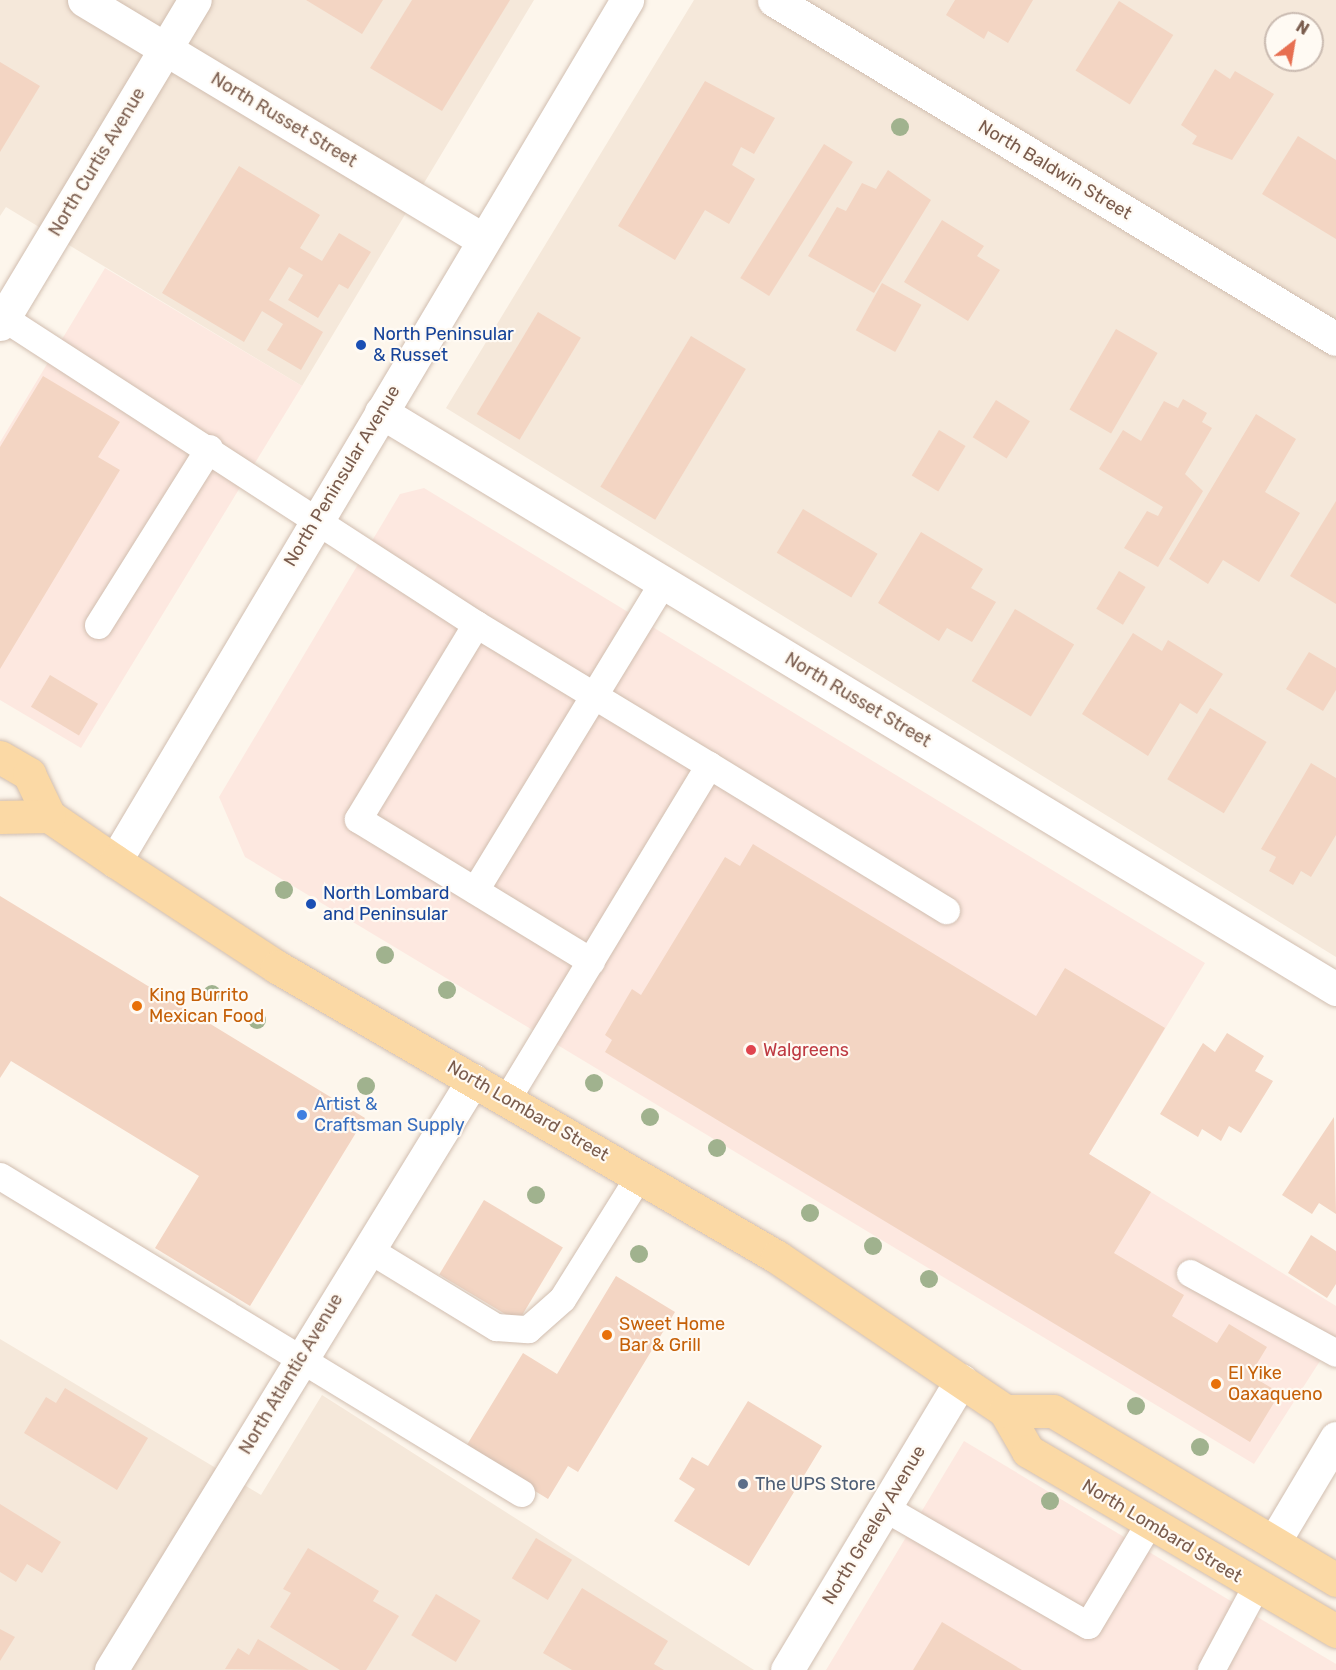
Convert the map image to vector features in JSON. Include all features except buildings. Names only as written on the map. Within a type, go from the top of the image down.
[{"type":"main road","points":[[0,757],[29,774],[49,816],[0,817]]},
{"type":"main road","name":"North Lombard Street","points":[[49,816],[277,967],[507,1098],[777,1257],[1005,1411],[1028,1451],[1336,1631]]},
{"type":"main road","points":[[1005,1411],[1053,1411],[1336,1580]]},
{"type":"street","name":"North Russet Street","points":[[84,0],[484,240]]},
{"type":"street","name":"North Curtis Avenue","points":[[2,321],[195,0]]},
{"type":"street","name":"North Peninsular Avenue","points":[[115,861],[315,520],[627,0]]},
{"type":"street","name":"North Baldwin Street","points":[[774,0],[1336,339]]},
{"type":"street","name":"North Russet Street","points":[[381,412],[1336,989]]},
{"type":"street","name":"North Atlantic Avenue","points":[[111,1670],[473,1080]]},
{"type":"street","name":"North Greeley Avenue","points":[[792,1668],[962,1380]]},
{"type":"street","points":[[1274,1542],[1336,1438]]},
{"type":"lane","points":[[2,321],[209,448],[476,624],[946,910]]},
{"type":"lane","points":[[98,625],[209,448]]},
{"type":"lane","points":[[475,890],[663,582]]},
{"type":"lane","points":[[476,624],[358,819],[591,961]]},
{"type":"lane","points":[[507,1098],[709,765]]},
{"type":"lane","points":[[0,1176],[521,1493]]},
{"type":"lane","points":[[368,1249],[496,1327],[528,1329],[562,1299],[639,1176]]},
{"type":"lane","points":[[1190,1273],[1336,1353]]},
{"type":"lane","points":[[885,1508],[1088,1625],[1149,1523]]},
{"type":"lane","points":[[1211,1670],[1256,1586]]},
{"type":"shaded area","points":[[0,0],[534,0],[302,386],[6,207],[0,216]]},
{"type":"shaded area","points":[[694,0],[1336,0],[1336,957],[446,408]]},
{"type":"shaded area","points":[[105,268],[302,386],[81,748],[0,700],[0,442]]},
{"type":"shaded area","points":[[424,488],[1205,963],[1089,1154],[1336,1306],[1336,1336],[1254,1464],[245,857],[219,797],[400,494]]},
{"type":"shaded area","points":[[0,1339],[261,1495],[322,1395],[754,1670],[0,1670]]},
{"type":"shaded area","points":[[964,1441],[1336,1664],[1336,1670],[826,1670]]},
{"type":"place","name":"North Peninsular & Russet","points":[[361,345]]},
{"type":"place","name":"North Lombard and Peninsular","points":[[311,904]]},
{"type":"place","name":"King Burrito Mexican Food","points":[[137,1006]]},
{"type":"place","name":"Walgreens","points":[[751,1050]]},
{"type":"place","name":"Artist & Craftsman Supply","points":[[302,1115]]},
{"type":"place","name":"Sweet Home Bar & Grill","points":[[607,1335]]},
{"type":"place","name":"El Yike Oaxaqueno","points":[[1216,1384]]},
{"type":"place","name":"The UPS Store","points":[[743,1484]]}]
